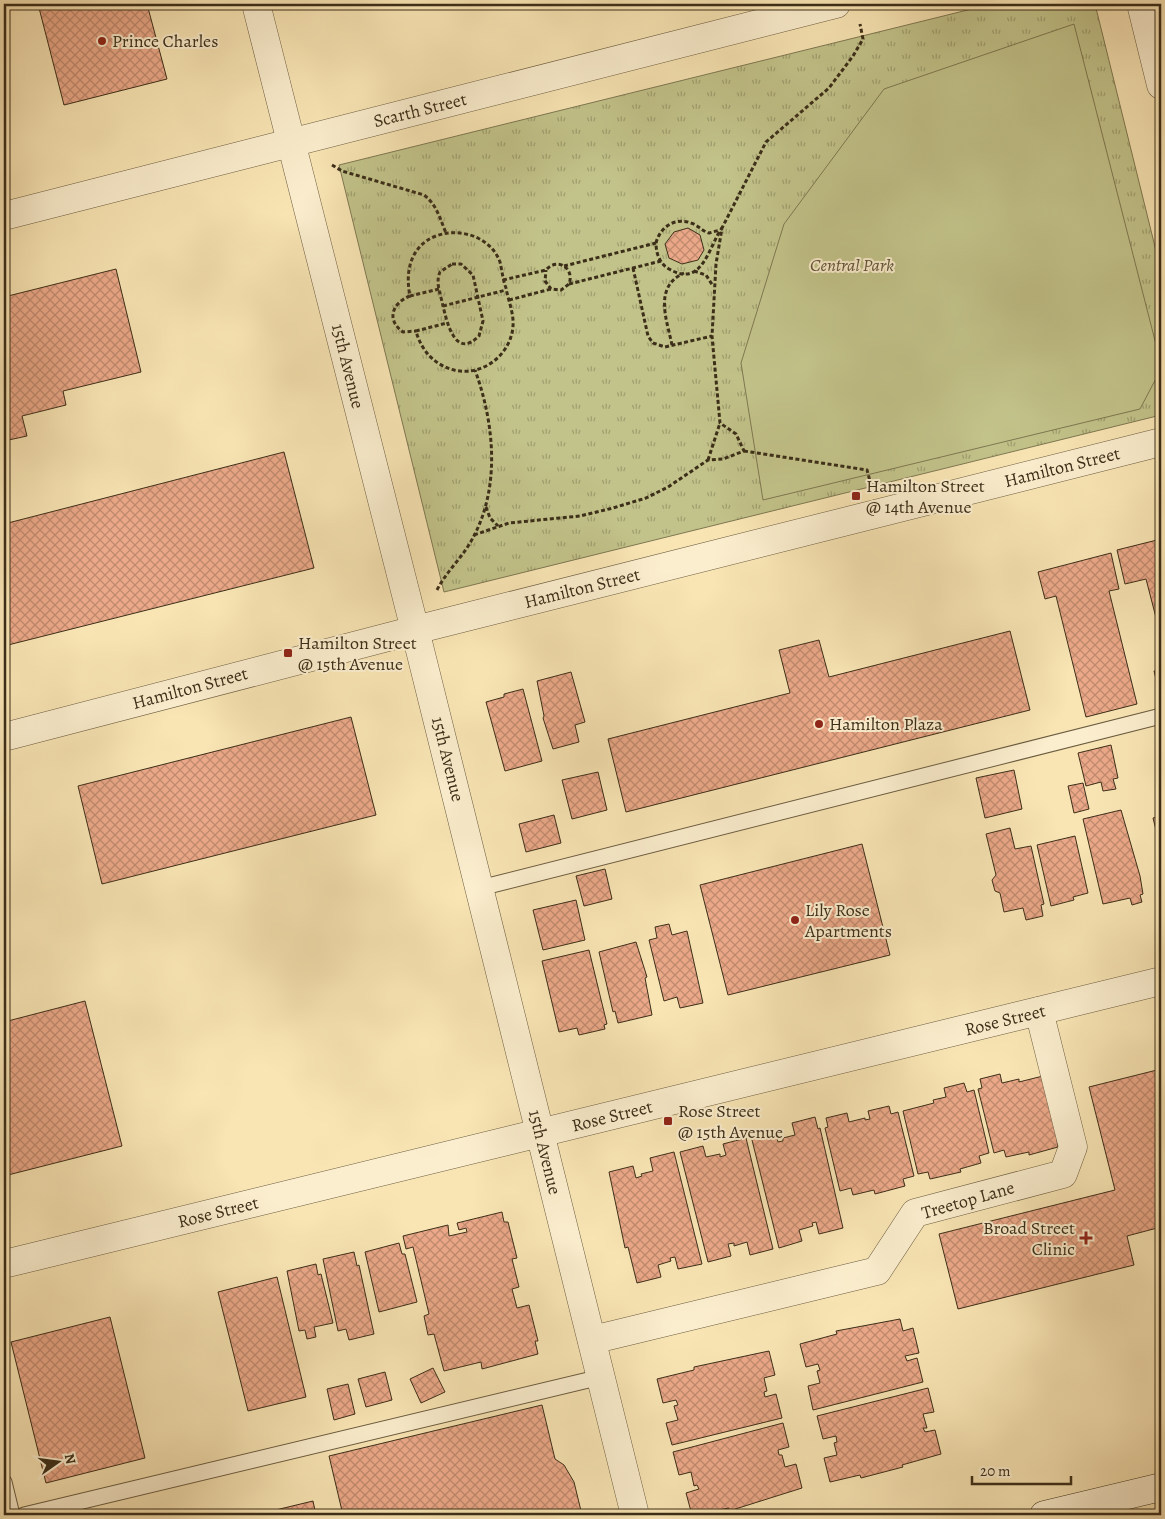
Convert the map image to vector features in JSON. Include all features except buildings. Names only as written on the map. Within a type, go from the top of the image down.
[{"type":"street","name":"15th Avenue","points":[[256,4],[480,888],[636,1515]]},
{"type":"street","name":"Scarth Street","points":[[4,216],[836,4]]},
{"type":"street","points":[[1141,4],[1161,85]]},
{"type":"street","name":"Hamilton Street","points":[[4,737],[415,630],[1161,442]]},
{"type":"street","name":"Rose Street","points":[[4,1264],[1161,981]]},
{"type":"street","name":"Treetop Lane","points":[[592,1340],[878,1271],[915,1213],[1063,1174],[1073,1147],[1039,1011]]},
{"type":"street","points":[[1044,1515],[1161,1487]]},
{"type":"lane","points":[[480,888],[1161,716]]},
{"type":"lane","points":[[24,1515],[601,1377]]},
{"type":"lane","points":[[4,1482],[12,1515]]},
{"type":"path","points":[[691,272],[698,269],[708,259],[766,142],[778,129],[815,102],[829,88],[853,56],[863,39],[859,21]]},
{"type":"path","points":[[292,143],[342,171],[424,195],[432,201],[437,209],[446,233]]},
{"type":"path","points":[[686,273],[672,270],[661,261],[656,253],[656,243],[664,229],[678,221],[692,223],[709,233],[714,233],[722,228]]},
{"type":"path","points":[[708,460],[720,423],[712,336],[714,290],[722,228]]},
{"type":"path","points":[[410,296],[407,274],[412,258],[426,242],[446,233],[469,234],[484,242],[499,261],[513,318],[508,343],[493,362],[475,370],[456,370],[437,363],[425,351],[416,331]]},
{"type":"path","points":[[503,280],[546,270],[554,264],[564,266],[656,243]]},
{"type":"path","points":[[508,300],[552,289],[563,290],[569,284],[661,261]]},
{"type":"path","points":[[452,264],[461,264],[472,275],[484,324],[477,338],[460,342],[452,337],[439,289],[438,278],[442,270],[452,264]]},
{"type":"path","points":[[564,266],[571,276],[569,284]]},
{"type":"path","points":[[633,268],[650,340],[658,346],[672,345],[712,336]]},
{"type":"path","points":[[546,270],[545,283],[552,289]]},
{"type":"path","points":[[672,345],[663,299],[670,284],[686,273],[699,271],[706,275],[714,290]]},
{"type":"path","points":[[439,289],[400,300],[395,306],[393,320],[396,327],[403,332],[416,331],[447,323]]},
{"type":"path","points":[[443,306],[506,290]]},
{"type":"path","points":[[415,630],[444,575],[462,554],[474,535],[486,506],[492,479],[492,452],[484,394],[475,370]]},
{"type":"path","points":[[720,423],[736,434],[744,451]]},
{"type":"path","points":[[474,535],[498,526],[580,516],[646,498],[668,487],[708,460],[723,458],[744,451],[867,470],[879,513]]},
{"type":"path","points":[[486,506],[490,518],[498,526]]},
{"type":"green space","name":"Central Park","points":[[992,4],[1095,4],[1161,271],[1161,415],[444,592],[339,165]]},
{"type":"green space","points":[[1074,24],[1161,364],[1161,369],[1140,409],[763,500],[741,363],[784,224],[884,89]]},
{"type":"place","name":"Prince Charles","points":[[102,41]]},
{"type":"place","name":"Hamilton Street @ 14th Avenue","points":[[856,496]]},
{"type":"place","name":"Hamilton Street @ 15th Avenue","points":[[288,653]]},
{"type":"place","name":"Hamilton Plaza","points":[[819,724]]},
{"type":"place","name":"Lily Rose Apartments","points":[[795,920]]},
{"type":"place","name":"Rose Street @ 15th Avenue","points":[[668,1121]]},
{"type":"place","name":"Broad Street Clinic","points":[[1086,1238]]}]
